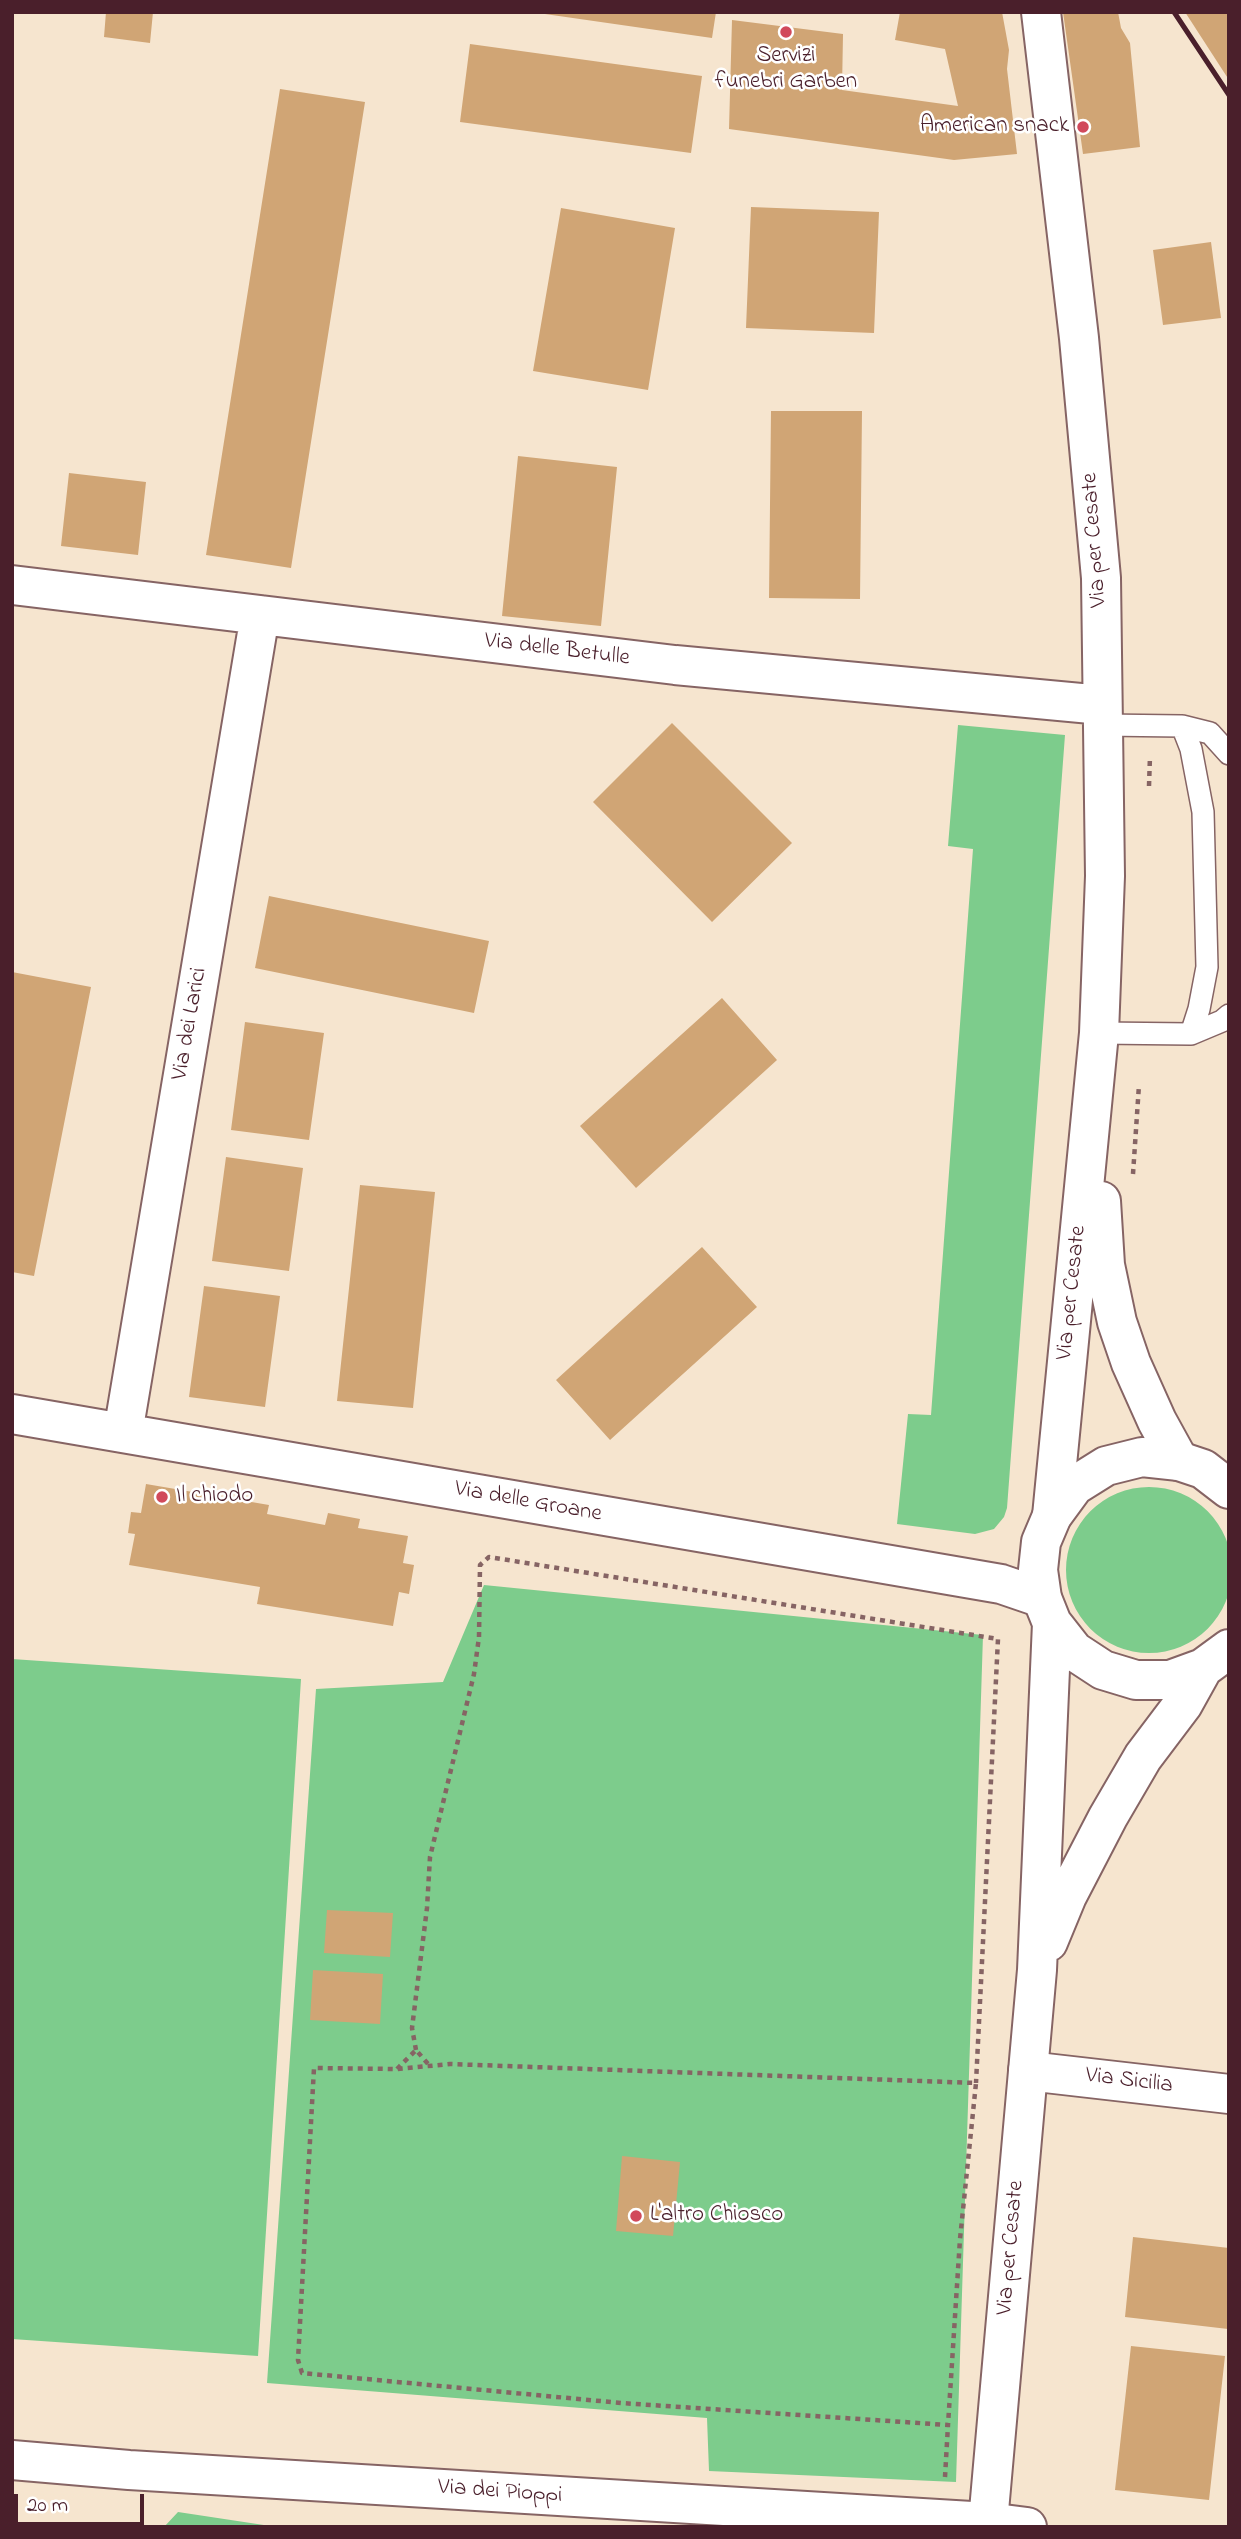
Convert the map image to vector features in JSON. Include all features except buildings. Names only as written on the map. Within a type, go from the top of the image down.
[{"type":"street","name":"Via per Cesate","points":[[988,2524],[1037,1970],[1047,1611],[1038,1570],[1041,1542],[1052,1516],[1097,1052],[1104,876],[1101,578],[1079,338],[1041,12]]},
{"type":"street","name":"Via delle Betulle","points":[[12,585],[1102,715]]},
{"type":"street","name":"Via dei Larici","points":[[123,1433],[260,615]]},
{"type":"street","name":"Via per Cesate","points":[[1097,1052],[1107,1276],[1117,1322],[1131,1363],[1157,1421],[1179,1461]]},
{"type":"street","name":"Via delle Groane","points":[[12,1414],[987,1582],[1018,1589],[1047,1611]]},
{"type":"street","points":[[1052,1516],[1074,1486],[1106,1466],[1142,1457],[1179,1461],[1203,1469],[1227,1486]]},
{"type":"street","points":[[1047,1611],[1074,1651],[1103,1670],[1136,1680],[1170,1680],[1216,1659]]},
{"type":"street","name":"Via per Cesate","points":[[1037,1970],[1067,1896],[1108,1817],[1143,1757],[1216,1659]]},
{"type":"street","name":"Via Sicilia","points":[[1028,2071],[1229,2094]]},
{"type":"street","name":"Via dei Pioppi","points":[[12,2460],[129,2470],[1027,2527]]},
{"type":"lane","points":[[1102,715],[1182,726],[1210,733],[1229,754]]},
{"type":"lane","points":[[1182,726],[1196,768],[1203,812],[1207,967],[1202,999],[1191,1034]]},
{"type":"lane","points":[[1097,1052],[1191,1034],[1222,1021],[1229,1015]]},
{"type":"path","points":[[429,2066],[416,2050],[412,2028],[430,1857],[474,1674],[479,1637],[480,1565],[489,1557],[998,1639],[975,2083],[960,2239],[943,2520]]},
{"type":"path","points":[[397,2069],[416,2050]]},
{"type":"path","points":[[948,2425],[621,2403],[302,2373],[298,2360],[314,2068],[397,2069],[450,2064],[975,2083]]},
{"type":"green space","points":[[958,725],[1065,735],[1007,1508],[1004,1517],[994,1529],[975,1534],[897,1524],[908,1414],[931,1415],[973,849],[948,846]]},
{"type":"green space","points":[[1149,1487],[1181,1493],[1208,1511],[1226,1538],[1232,1570],[1226,1602],[1208,1629],[1181,1647],[1149,1653],[1117,1647],[1090,1629],[1072,1602],[1066,1570],[1072,1538],[1090,1511],[1117,1493]]},
{"type":"green space","points":[[484,1585],[983,1635],[956,2482],[709,2471],[707,2418],[267,2383],[316,1689],[443,1682]]},
{"type":"green space","points":[[12,1659],[301,1679],[258,2356],[12,2339]]},
{"type":"green space","points":[[178,2512],[277,2527],[164,2527]]},
{"type":"railway","points":[[1174,12],[1229,95]]},
{"type":"place","name":"Servizi funebri Garben","points":[[786,32]]},
{"type":"place","name":"American snack","points":[[1083,127]]},
{"type":"place","name":"Il chiodo","points":[[162,1497]]},
{"type":"place","name":"L'altro Chiosco","points":[[636,2216]]}]
